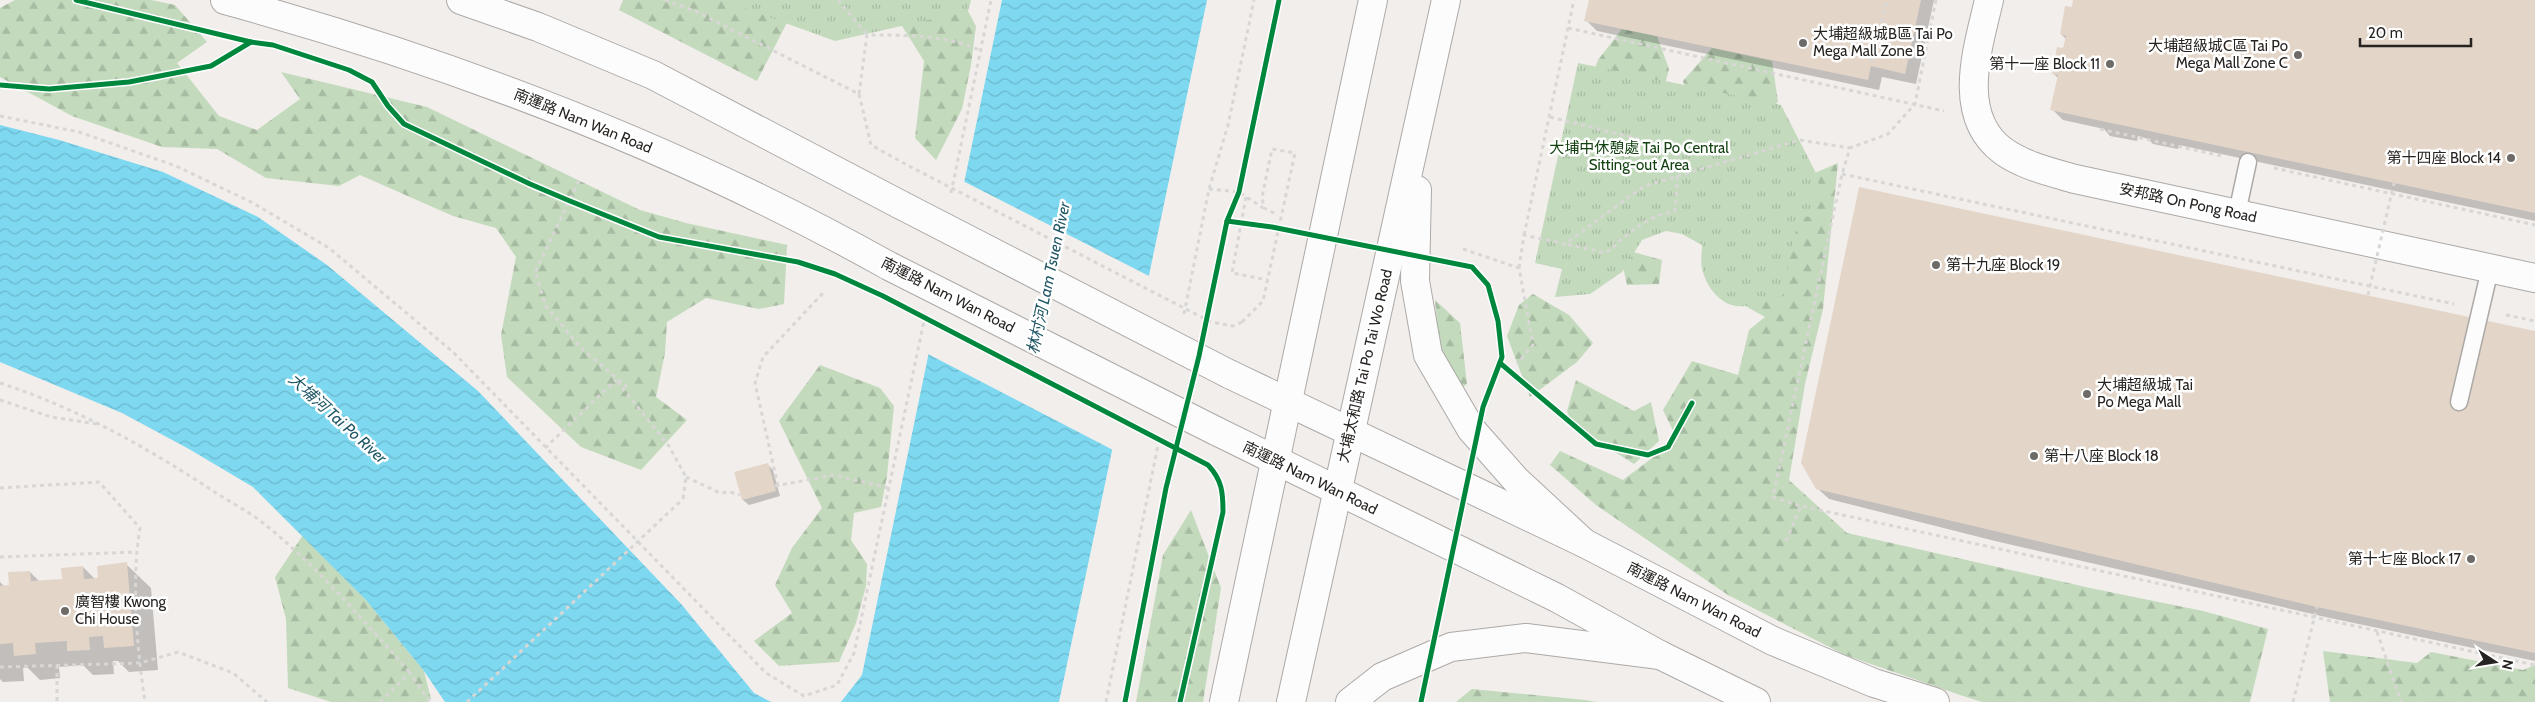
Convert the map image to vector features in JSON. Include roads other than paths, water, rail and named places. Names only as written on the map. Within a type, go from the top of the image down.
[{"type":"main road","name":"南運路 Nam Wan Road","points":[[225,0],[458,71],[583,119],[754,196],[1274,461],[1558,598],[1660,654],[1756,702]]},
{"type":"main road","name":"南運路 Nam Wan Road","points":[[461,0],[538,27],[653,75],[1229,374],[1584,544],[1773,641],[1874,683],[1935,702]]},
{"type":"main road","points":[[1224,702],[1373,0]]},
{"type":"main road","name":"大埔太和路 Tai Po Tai Wo Road","points":[[1291,702],[1446,0]]},
{"type":"main road","name":"安邦路 On Pong Road","points":[[1988,0],[1973,80],[1974,100],[1980,120],[2002,150],[2040,169],[2075,179],[2535,278]]},
{"type":"main road","points":[[1419,129],[1415,281],[1428,355],[1471,429],[1516,480],[1584,544]]},
{"type":"main road","points":[[1350,702],[1382,677],[1451,647],[1526,638],[1660,654]]},
{"type":"lane","points":[[2238,213],[2248,162]]},
{"type":"lane","points":[[2459,402],[2490,269]]},
{"type":"water","name":"林村河 Lam Tsuen River","points":[[1002,0],[1207,0],[1059,702],[841,702],[862,675]]},
{"type":"water","name":"大埔河 Tai Po River","points":[[0,125],[59,140],[163,172],[258,217],[327,265],[478,391],[682,605],[754,693],[771,702],[445,702],[424,671],[366,600],[253,487],[189,449],[122,413],[0,362]]},
{"type":"place","name":"大埔超級城B區 Tai Po Mega Mall Zone B","points":[[1803,43]]},
{"type":"place","name":"大埔超級城C區 Tai Po Mega Mall Zone C","points":[[2298,55]]},
{"type":"place","name":"第十一座 Block 11","points":[[2110,64]]},
{"type":"place","name":"第十四座 Block 14","points":[[2511,158]]},
{"type":"place","name":"第十九座 Block 19","points":[[1936,265]]},
{"type":"place","name":"大埔超級城 Tai Po Mega Mall","points":[[2087,394]]},
{"type":"place","name":"第十八座 Block 18","points":[[2034,456]]},
{"type":"place","name":"第十七座 Block 17","points":[[2471,559]]},
{"type":"place","name":"廣智樓 Kwong Chi House","points":[[65,611]]},
{"type":"park label","name":"大埔中休憩處 Tai Po Central Sitting-out Area","points":[[1639,156]]}]
